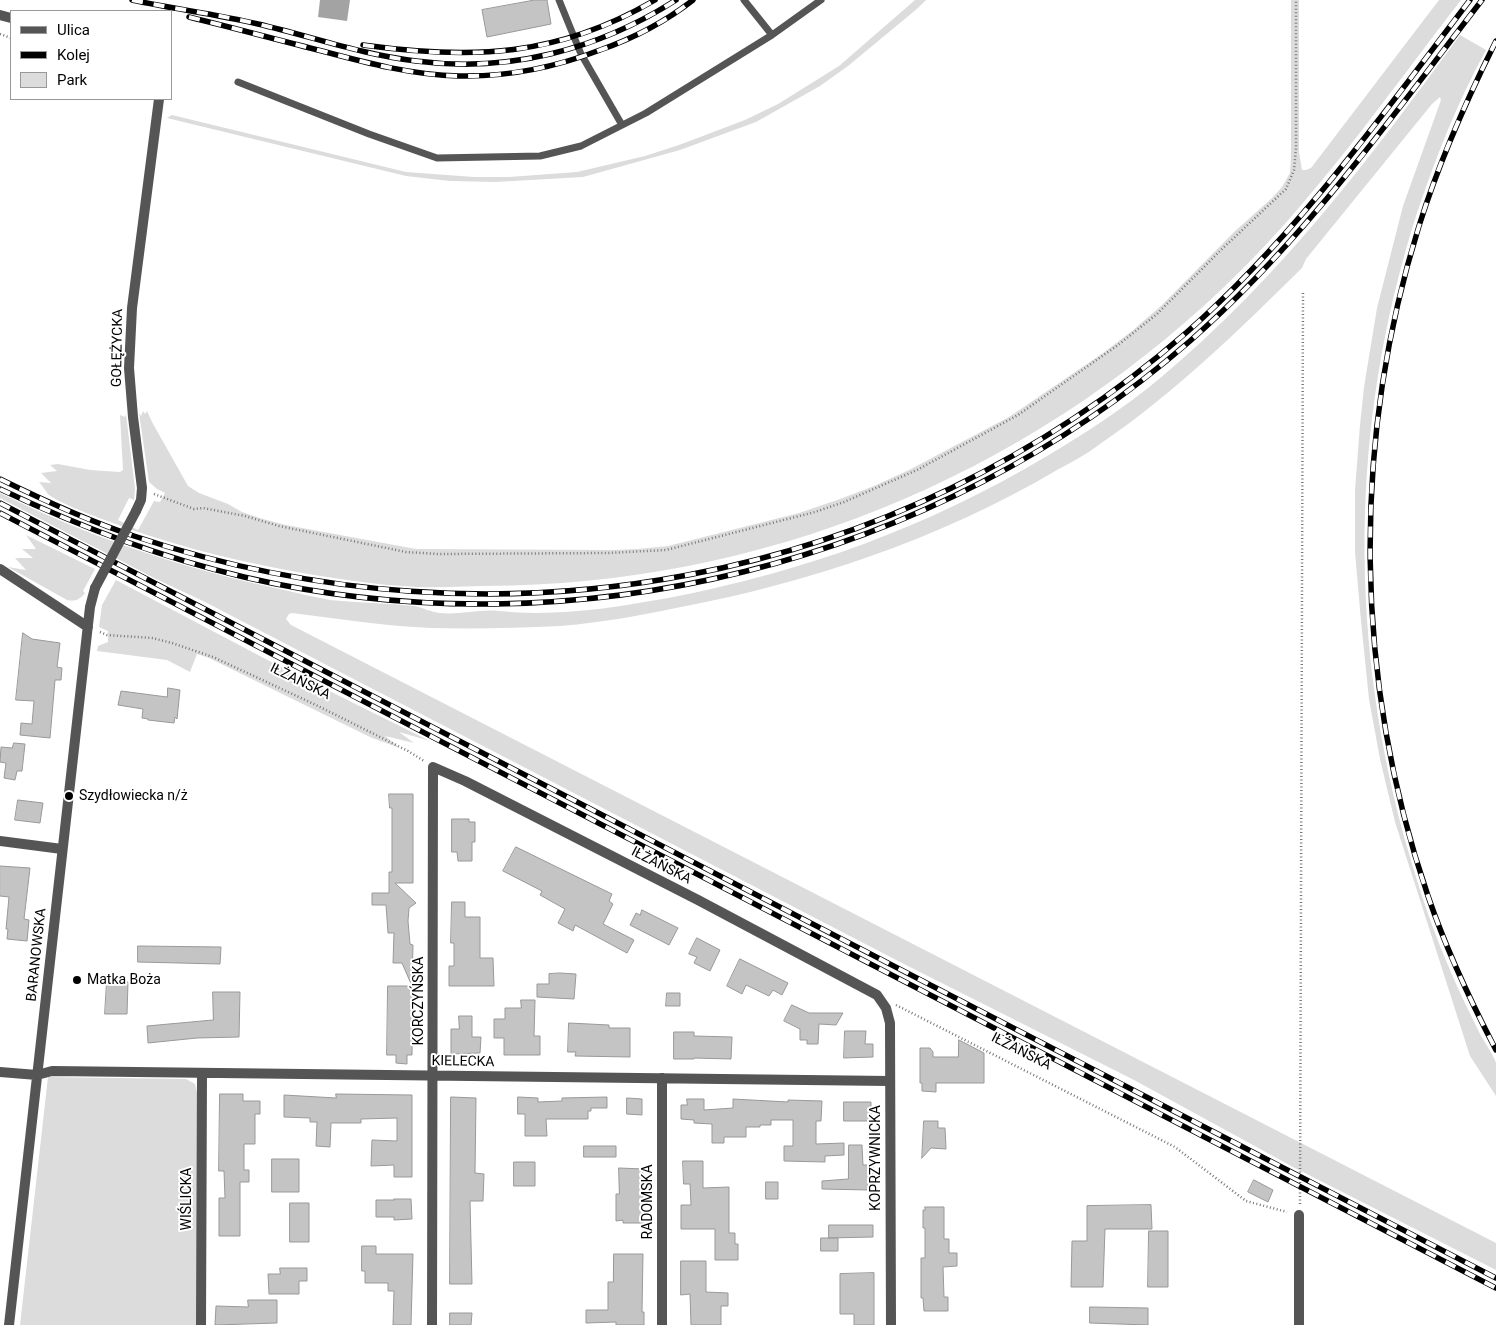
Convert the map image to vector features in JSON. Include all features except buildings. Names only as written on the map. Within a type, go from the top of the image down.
[{"type":"street","name":"GOŁĘŻYCKA","points":[[95,588],[136,511],[142,492],[142,478],[130,394],[129,338],[159,100]]},
{"type":"street","points":[[0,569],[88,627]]},
{"type":"street","name":"BARANOWSKA","points":[[9,1325],[62,849],[91,602],[95,588]]},
{"type":"street","name":"IŁŻAŃSKA","points":[[433,767],[465,781],[698,900],[877,995]]},
{"type":"street","name":"KORCZYŃSKA","points":[[432,1325],[433,767]]},
{"type":"street","points":[[0,841],[62,849]]},
{"type":"street","name":"KOPRZYWNICKA","points":[[877,995],[886,1008],[890,1023],[891,1325]]},
{"type":"street","name":"KIELECKA","points":[[0,1072],[37,1075],[52,1071],[889,1081]]},
{"type":"street","name":"WIŚLICKA","points":[[201,1325],[202,1074]]},
{"type":"street","name":"RADOMSKA","points":[[662,1078],[662,1325]]},
{"type":"street","points":[[1299,1215],[1299,1325]]},
{"type":"lane","points":[[559,0],[581,54],[622,125]]},
{"type":"lane","points":[[744,0],[772,35]]},
{"type":"lane","points":[[238,82],[368,134],[437,158],[540,156],[581,146],[646,113],[772,35],[821,0]]},
{"type":"path","points":[[142,492],[194,509],[203,508],[245,516],[279,526],[406,552],[438,554],[608,553],[666,550],[815,512],[844,502],[917,470],[1018,415],[1064,384],[1157,314],[1222,248],[1286,189],[1294,170],[1296,148],[1296,0]]},
{"type":"path","points":[[1299,1215],[1303,293]]},
{"type":"path","name":"IŁŻAŃSKA","points":[[88,627],[107,635],[152,638],[214,657],[408,751],[433,767]]},
{"type":"path","name":"IŁŻAŃSKA","points":[[877,995],[1175,1147],[1246,1201],[1299,1215]]},
{"type":"green space","points":[[915,0],[926,0],[848,66],[820,86],[756,122],[680,150],[583,177],[495,182],[450,181],[406,176],[167,118],[172,115],[406,172],[474,177],[509,177],[577,172],[645,156],[679,145],[745,120],[778,104],[839,66]]},
{"type":"green space","points":[[1291,0],[1299,0],[1299,152],[1302,170],[1306,170],[1311,168],[1439,0],[1461,0],[1318,185],[1256,255],[1223,288],[1145,356],[1062,415],[974,466],[882,508],[787,542],[688,566],[588,581],[418,587],[368,583],[302,573],[193,549],[147,535],[75,508],[49,495],[39,482],[51,483],[41,473],[57,471],[50,465],[58,464],[90,470],[120,472],[123,470],[120,415],[125,417],[126,414],[135,489],[134,500],[129,498],[118,520],[138,530],[154,501],[160,502],[165,493],[149,482],[139,413],[141,416],[143,411],[145,414],[147,411],[188,486],[199,493],[228,504],[242,512],[286,525],[416,549],[610,550],[668,546],[799,513],[874,486],[909,470],[1009,417],[1103,353],[1162,305],[1234,232],[1282,187],[1290,173],[1291,158]]},
{"type":"green space","points":[[1460,35],[1486,50],[1456,111],[1431,173],[1416,216],[1394,295],[1378,375],[1368,456],[1365,536],[1367,617],[1375,697],[1390,777],[1410,857],[1428,914],[1453,978],[1496,1063],[1496,1096],[1470,1056],[1395,822],[1380,759],[1369,699],[1355,552],[1355,490],[1360,425],[1364,387],[1377,308],[1403,206],[1441,100],[1440,97],[1432,104],[1306,259],[1302,268],[1180,383],[1090,451],[1012,495],[967,517],[872,556],[824,572],[726,598],[604,621],[560,626],[512,628],[431,628],[396,626],[292,613],[286,619],[291,625],[1496,1243],[1496,1270],[1293,1167],[1134,1080],[902,963],[0,498],[0,493],[68,524],[102,537],[208,572],[330,600],[415,606],[440,613],[492,611],[541,613],[605,608],[668,598],[718,587],[768,575],[816,560],[864,544],[911,525],[1002,481],[1090,429],[1159,379],[1203,341],[1283,259],[1356,172]]},
{"type":"green space","points":[[26,535],[95,569],[83,591],[85,593],[78,600],[67,600],[8,567],[26,570],[15,558],[33,558],[22,549],[36,549]]},
{"type":"green space","points":[[116,580],[277,665],[430,741],[399,732],[414,743],[385,736],[400,748],[372,738],[209,658],[197,654],[190,672],[167,660],[97,651],[98,646],[108,642],[108,631],[99,627],[102,605]]},
{"type":"green space","points":[[48,1077],[186,1079],[195,1084],[197,1093],[197,1325],[20,1325]]},
{"type":"shaded area","points":[[320,0],[350,0],[347,21],[318,17]]},
{"type":"railway","points":[[132,0],[242,20],[376,54],[416,61],[450,64],[484,64],[551,54],[615,32],[676,0]]},
{"type":"railway","points":[[363,45],[441,52],[514,50],[584,33],[619,19],[655,0]]},
{"type":"railway","points":[[189,17],[390,68],[441,75],[477,76],[531,70],[583,56],[649,29],[693,0]]},
{"type":"railway","points":[[0,479],[66,510],[134,536],[272,573],[411,591],[550,592],[688,575],[822,540],[951,488],[1073,419],[1187,332],[1227,295],[1302,215],[1371,130],[1470,0]]},
{"type":"railway","points":[[0,489],[89,528],[181,560],[244,577],[369,598],[495,604],[621,595],[745,572],[865,534],[981,483],[1089,418],[1190,341],[1231,303],[1308,221],[1379,134],[1482,0]]},
{"type":"railway","points":[[1496,41],[1474,86],[1435,179],[1419,226],[1397,309],[1381,392],[1372,477],[1370,562],[1375,647],[1386,731],[1404,814],[1428,896],[1443,935],[1468,993],[1496,1050]]},
{"type":"railway","points":[[0,503],[1496,1278]]},
{"type":"railway","points":[[0,513],[1496,1288]]},
{"type":"place","name":"Szydłowiecka n/ż","points":[[69,796]]},
{"type":"place","name":"Matka Boża","points":[[77,980]]}]
